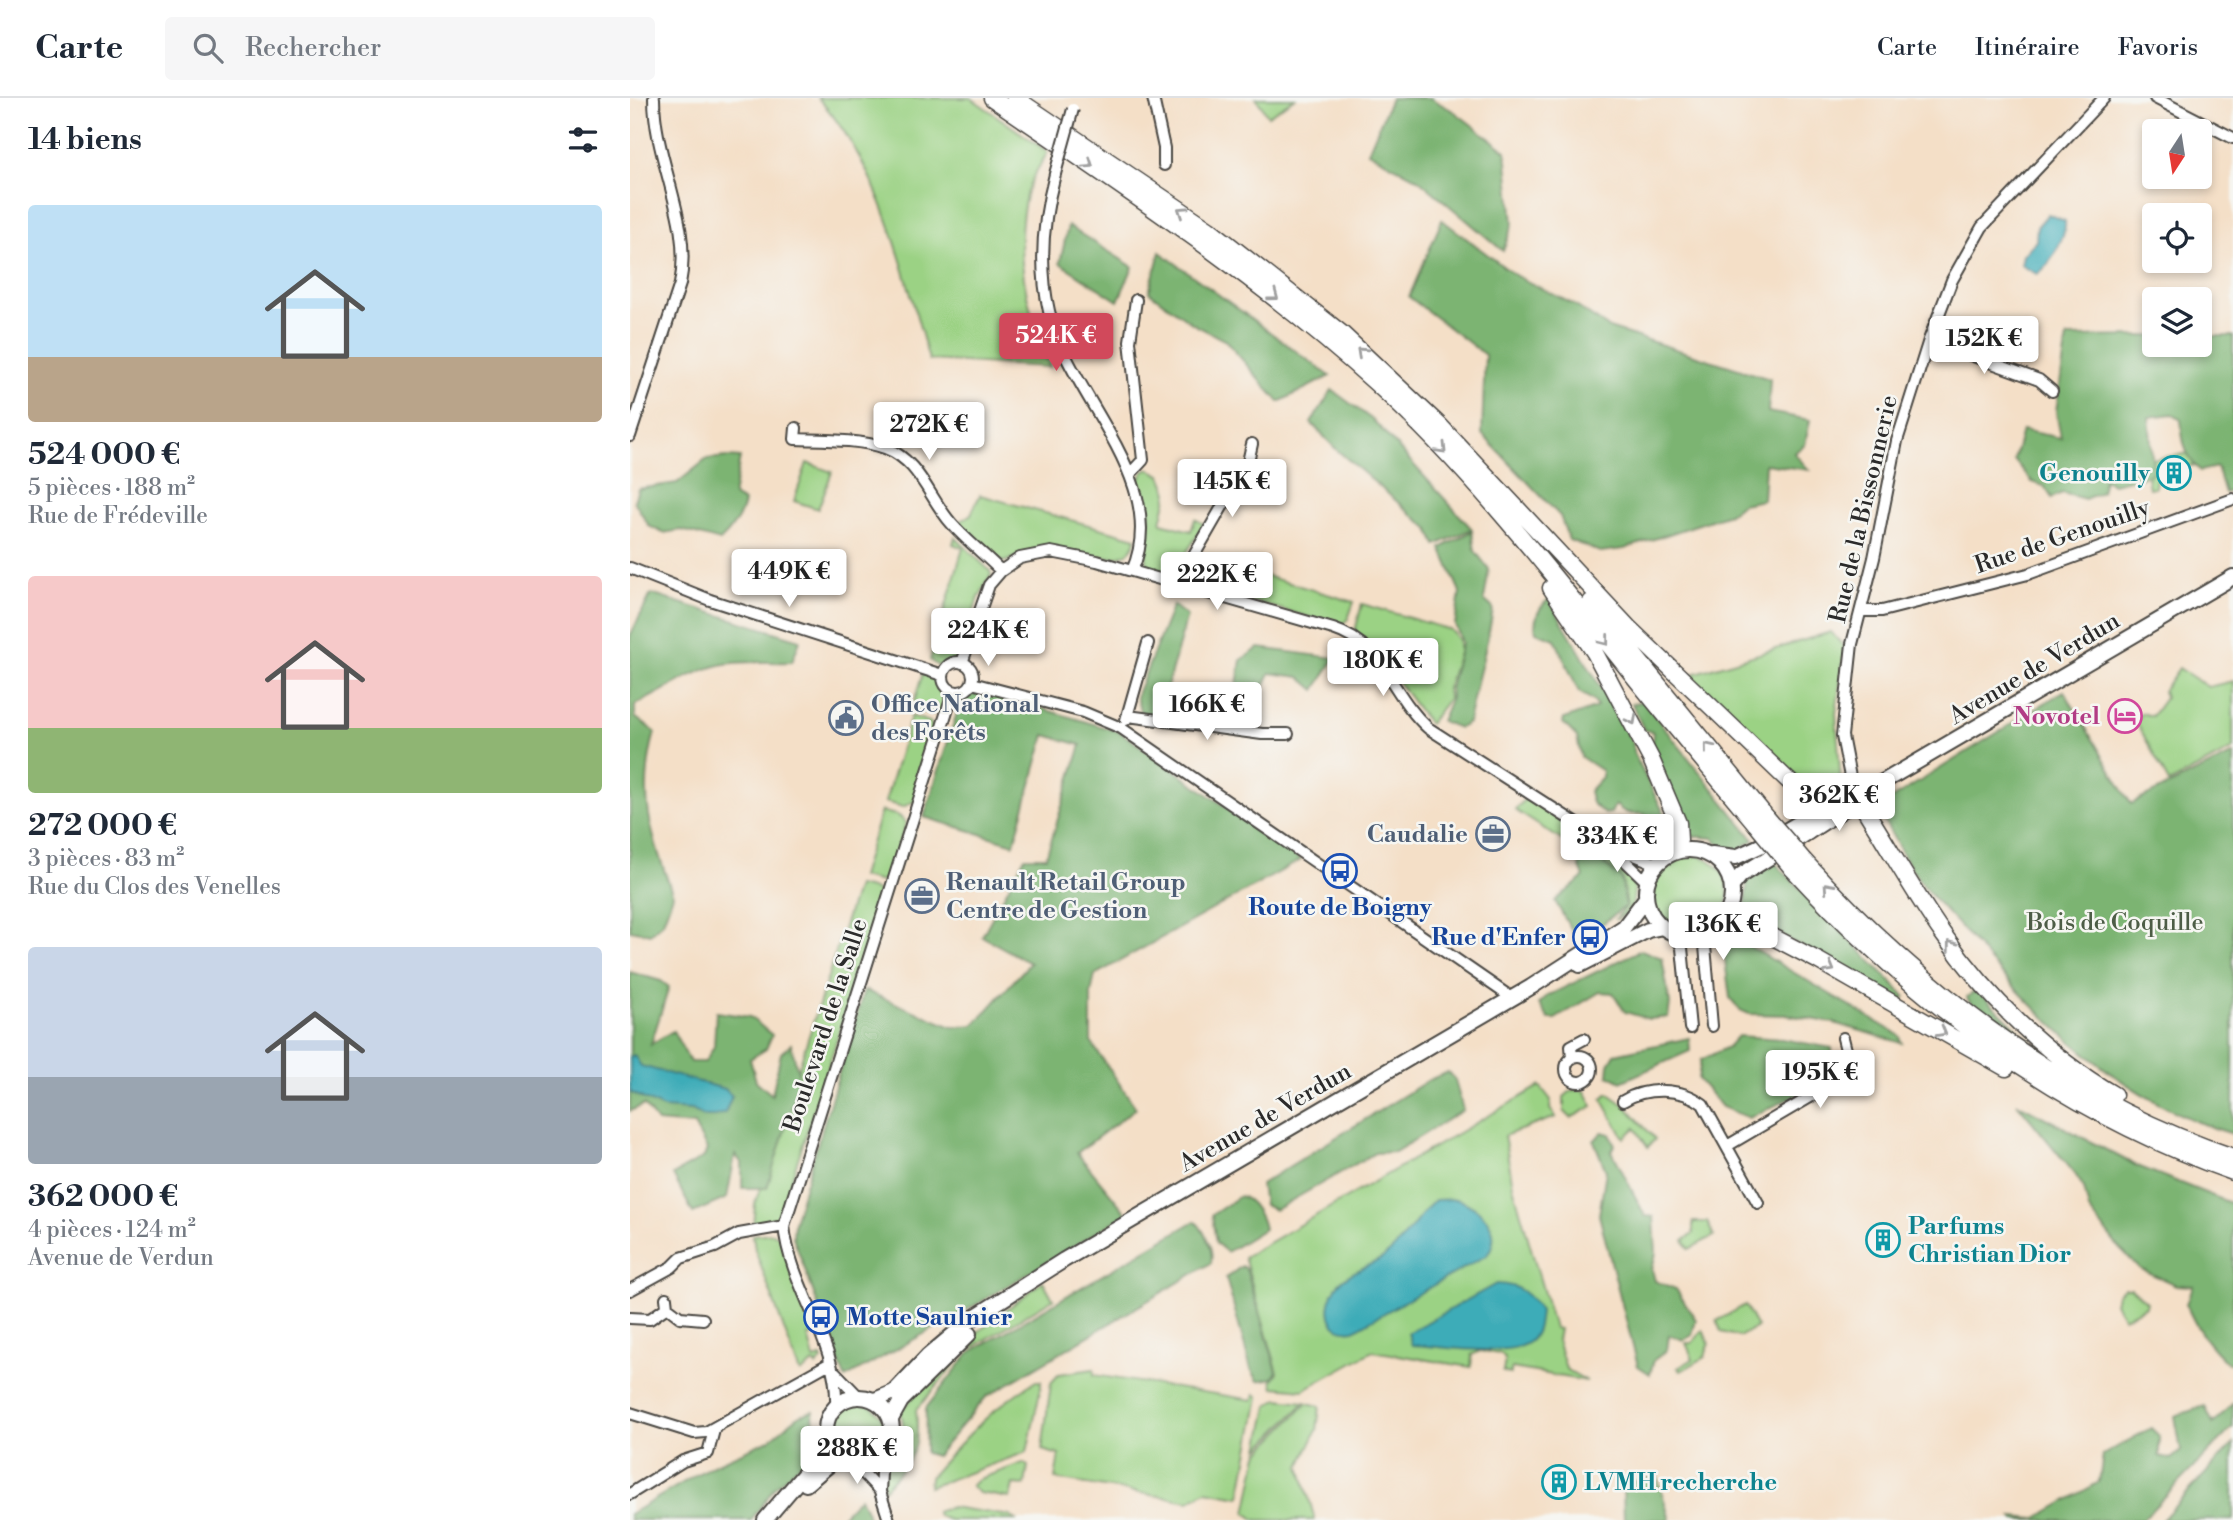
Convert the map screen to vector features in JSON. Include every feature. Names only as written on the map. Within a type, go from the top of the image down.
[{"type":"highway","points":[[992,98],[1205,244],[1294,311],[1379,385],[1491,503],[1762,821]]},
{"type":"highway","points":[[1015,98],[1209,229],[1300,298],[1410,398],[1558,550],[1600,598],[1819,810],[1797,834]]},
{"type":"highway","points":[[1479,468],[1798,865],[1881,959],[1966,1029],[2080,1102],[2189,1156]]},
{"type":"highway","points":[[1491,503],[1595,653],[1634,724],[1678,823],[1679,840],[1672,852]]},
{"type":"highway","points":[[1854,790],[1942,933],[1996,999],[2048,1048],[2098,1086],[2207,1148]]},
{"type":"highway","points":[[1798,865],[1885,945],[1985,1028],[2106,1102],[2233,1157]]},
{"type":"highway","points":[[1724,920],[1752,926],[1817,960],[2098,1121],[2150,1145],[2233,1172]]},
{"type":"main road","name":"Avenue de Verdun","points":[[1819,810],[2233,577]]},
{"type":"main road","name":"Avenue de Verdun","points":[[1797,834],[1844,810],[1854,790]]},
{"type":"main road","points":[[1708,853],[1727,871],[1733,885],[1731,904],[1724,920],[1706,932],[1691,936],[1669,931],[1651,913],[1646,898],[1647,882],[1657,864],[1672,852],[1697,850],[1736,857],[1765,851],[1733,885]]},
{"type":"main road","name":"Avenue de Verdun","points":[[875,1400],[894,1392],[928,1356],[973,1318],[1531,987],[1624,927],[1646,898]]},
{"type":"main road","name":"Avenue de Verdun","points":[[1531,987],[1562,975],[1648,930],[1669,931]]},
{"type":"main road","name":"Avenue de Verdun","points":[[891,1419],[901,1401],[931,1370],[1022,1287]]},
{"type":"main road","points":[[765,1520],[817,1459],[830,1412],[836,1406],[859,1396],[875,1400],[891,1419],[892,1439],[882,1454],[868,1462],[831,1463],[816,1475],[774,1520]]},
{"type":"main road","points":[[826,1434],[829,1444],[849,1461]]},
{"type":"street","points":[[630,436],[632,416],[680,284],[684,260],[681,235],[656,138],[654,98]]},
{"type":"street","points":[[1153,98],[1164,148],[1164,165]]},
{"type":"street","name":"Rue de la Bissonnerie","points":[[1854,790],[1842,745],[1842,719],[1852,644],[1862,611],[1898,441],[1929,340],[1952,280],[1982,227],[2104,98]]},
{"type":"street","points":[[2155,98],[2233,138]]},
{"type":"street","points":[[1075,103],[1055,174],[1043,233],[1043,267],[1049,311],[1067,361],[1130,474],[1141,508],[1142,543],[1132,571]]},
{"type":"street","points":[[1130,474],[1143,460],[1130,341],[1136,300]]},
{"type":"street","points":[[1929,340],[2039,380],[2052,391]]},
{"type":"street","points":[[796,428],[795,439],[867,443],[901,457],[917,471],[953,526],[1002,571]]},
{"type":"street","points":[[1177,585],[1248,462],[1252,444]]},
{"type":"street","name":"Rue de Genouilly","points":[[1862,611],[1882,611],[2028,575],[2233,499]]},
{"type":"street","points":[[962,663],[986,592],[1002,571],[1020,558],[1051,552],[1132,571],[1358,639],[1369,647],[1413,713],[1428,728],[1610,845],[1657,864]]},
{"type":"street","points":[[630,568],[710,600],[943,675]]},
{"type":"street","points":[[1121,728],[1128,716],[1147,643]]},
{"type":"street","points":[[962,663],[973,673],[972,683],[962,692],[953,692],[944,684],[943,675],[949,665],[962,663]]},
{"type":"street","points":[[972,683],[1083,712],[1121,728],[1512,998]]},
{"type":"street","name":"Boulevard de la Salle","points":[[836,1406],[832,1366],[789,1254],[784,1226],[953,692]]},
{"type":"street","points":[[1128,716],[1262,734],[1288,734]]},
{"type":"street","points":[[1610,845],[1647,882]]},
{"type":"street","points":[[1669,931],[1682,948],[1690,1028]]},
{"type":"street","points":[[1706,932],[1712,1026]]},
{"type":"street","points":[[1688,995],[1711,992]]},
{"type":"street","points":[[1727,1146],[1846,1076],[1848,1058],[1843,1038]]},
{"type":"street","points":[[1572,1058],[1571,1046],[1584,1039]]},
{"type":"street","points":[[1623,1101],[1662,1091],[1693,1096],[1703,1104],[1758,1203]]},
{"type":"street","points":[[630,1290],[672,1267],[681,1258],[715,1247],[739,1234],[784,1226]]},
{"type":"street","points":[[630,1318],[650,1319],[666,1303],[680,1317],[703,1320]]},
{"type":"street","points":[[630,1413],[694,1433],[714,1430],[832,1366]]},
{"type":"street","name":"Boulevard de la Salle","points":[[832,1366],[859,1396]]},
{"type":"street","points":[[630,1494],[683,1461],[708,1453],[714,1430]]},
{"type":"street","points":[[882,1454],[880,1492],[889,1520]]},
{"type":"street","points":[[849,1461],[880,1492]]},
{"type":"green space","points":[[818,98],[971,98],[1048,152],[1027,191],[1021,236],[1024,281],[1050,367],[929,360],[900,256],[875,188],[840,126]]},
{"type":"green space","points":[[1256,98],[1295,98],[1268,116]]},
{"type":"green space","points":[[1391,98],[1430,98],[1455,112],[1506,151],[1513,223],[1503,251],[1418,179],[1368,152]]},
{"type":"green space","points":[[1442,220],[1516,276],[1573,304],[1609,328],[1770,379],[1768,412],[1810,420],[1805,445],[1794,453],[1809,470],[1765,464],[1763,500],[1742,504],[1729,514],[1624,549],[1600,552],[1569,540],[1560,516],[1482,434],[1485,355],[1409,297]]},
{"type":"green space","points":[[1068,226],[1133,267],[1118,301],[1060,263]]},
{"type":"green space","points":[[1160,252],[1330,376],[1279,402],[1226,341],[1193,324],[1149,292]]},
{"type":"green space","points":[[2142,336],[2142,357],[2212,357],[2212,336],[2233,336],[2233,491],[2225,493],[2217,467],[2200,471],[2191,460],[2185,448],[2181,420],[2172,414],[2149,417],[2153,470],[2150,475],[2113,484],[2104,479],[2101,492],[2085,499],[2062,493],[2052,498],[2044,486],[2032,482],[2014,460],[2022,430],[2061,438],[2056,411],[2067,337]]},
{"type":"green space","points":[[1332,390],[1374,421],[1472,529],[1436,545],[1429,529],[1337,450],[1311,423]]},
{"type":"green space","points":[[2204,451],[2205,464],[2157,471],[2155,487],[2149,488],[2144,460]]},
{"type":"green space","points":[[740,458],[733,496],[744,502],[735,523],[720,541],[682,530],[663,533],[649,526],[634,501],[638,489],[677,483],[707,459]]},
{"type":"green space","points":[[807,463],[832,472],[818,509],[794,501]]},
{"type":"green space","points":[[1149,469],[1161,475],[1168,492],[1161,523],[1191,531],[1195,519],[1204,524],[1171,578],[1148,570],[1146,555],[1150,525],[1147,496],[1138,482],[1143,472]]},
{"type":"green space","points":[[980,495],[1136,538],[1131,549],[1122,555],[1096,556],[1038,549],[1002,562],[958,523],[971,514]]},
{"type":"green space","points":[[1472,531],[1475,551],[1489,569],[1484,600],[1493,608],[1468,723],[1459,728],[1441,721],[1451,698],[1450,688],[1462,642],[1455,625],[1460,592],[1441,548]]},
{"type":"green space","points":[[955,537],[991,575],[977,601],[960,654],[957,659],[938,666],[930,660],[963,548],[953,544]]},
{"type":"green space","points":[[1197,556],[1354,602],[1348,619],[1340,626],[1188,583],[1185,580]]},
{"type":"green space","points":[[651,594],[800,640],[792,662],[728,663],[709,668],[635,705],[635,717],[655,732],[647,776],[649,815],[658,853],[673,895],[663,922],[650,934],[630,930],[630,636]]},
{"type":"green space","points":[[1549,599],[1633,743],[1633,752],[1670,825],[1667,832],[1657,831],[1653,822],[1645,815],[1630,814],[1615,805],[1611,813],[1604,814],[1592,803],[1589,791],[1602,777],[1602,771],[1581,757],[1577,737],[1563,723],[1564,719],[1597,707],[1594,701],[1579,692],[1555,639],[1536,632],[1538,614]]},
{"type":"green space","points":[[1362,604],[1451,630],[1459,640],[1459,653],[1447,688],[1448,699],[1429,724],[1374,649],[1355,631]]},
{"type":"green space","points":[[1173,605],[1187,616],[1165,694],[1234,703],[1241,660],[1259,648],[1335,658],[1315,690],[1300,677],[1270,673],[1246,726],[1141,713],[1136,697]]},
{"type":"green space","points":[[1831,632],[1845,648],[1836,713],[1841,787],[1820,797],[1686,676]]},
{"type":"green space","points":[[2179,668],[2208,687],[2233,681],[2233,749],[2169,783],[2136,721],[2141,713],[2152,716],[2165,698],[2163,691]]},
{"type":"green space","points":[[923,672],[939,679],[946,695],[942,711],[933,714],[912,709]]},
{"type":"green space","points":[[977,689],[1120,732],[1301,860],[1095,975],[1091,993],[1091,1042],[1136,1108],[1077,1153],[1127,1214],[979,1303],[845,1378],[793,1237],[794,1222],[864,990],[952,1027],[974,1025],[1030,963],[982,936],[1025,857],[1046,857],[1081,745],[1045,735],[1014,844],[924,817],[960,703]]},
{"type":"green space","name":"Bois de Coquille","points":[[2064,691],[2131,804],[2233,754],[2233,1134],[2193,1120],[2156,1102],[2087,1055],[2056,1028],[1997,968],[1929,892],[1906,860],[1877,808]]},
{"type":"green space","points":[[1643,701],[1754,840],[1738,850],[1728,850],[1713,838],[1687,836],[1652,744],[1653,732],[1644,730],[1632,704]]},
{"type":"green space","points":[[911,716],[930,722],[936,732],[915,801],[903,807],[885,802]]},
{"type":"green space","points":[[1525,799],[1532,800],[1610,852],[1636,875],[1633,902],[1628,912],[1615,920],[1627,906],[1622,878],[1590,852],[1585,855],[1515,810]]},
{"type":"green space","points":[[881,811],[899,816],[906,823],[886,883],[861,877]]},
{"type":"green space","points":[[1698,855],[1711,861],[1722,872],[1728,885],[1726,908],[1711,925],[1698,931],[1682,931],[1669,925],[1654,908],[1652,885],[1658,872],[1675,857]]},
{"type":"green space","points":[[1593,856],[1621,878],[1626,906],[1578,942],[1555,901],[1584,877],[1579,865]]},
{"type":"green space","points":[[1775,863],[1905,996],[1902,1003],[1749,917],[1745,909],[1747,882]]},
{"type":"green space","points":[[857,886],[876,890],[883,899],[778,1220],[753,1226],[755,1204]]},
{"type":"green space","points":[[1739,940],[1900,1036],[1902,1043],[1834,1023],[1788,1015],[1749,1014],[1740,1010],[1730,998],[1724,953]]},
{"type":"green space","points":[[1641,950],[1662,958],[1670,1004],[1668,1017],[1649,1019],[1625,1012],[1613,993],[1600,992],[1555,1019],[1549,1019],[1539,1004],[1547,996]]},
{"type":"green space","points":[[630,972],[661,981],[669,987],[651,1044],[673,1031],[690,1062],[705,1062],[714,1046],[716,1012],[750,1017],[772,1035],[766,1049],[750,1059],[756,1081],[772,1095],[781,1053],[791,1044],[800,1080],[767,1188],[742,1188],[742,1163],[735,1155],[727,1198],[693,1213],[673,1175],[704,1157],[707,1149],[694,1125],[657,1122],[644,1105],[630,1111]]},
{"type":"green space","points":[[1977,990],[2031,1042],[2031,1046],[1985,1017],[1970,1002],[1967,997]]},
{"type":"green space","points":[[1738,1036],[1782,1039],[1832,1048],[1833,1077],[1749,1118],[1722,1107],[1698,1079],[1701,1060],[1728,1047]]},
{"type":"green space","points":[[1689,1038],[1690,1051],[1621,1082],[1608,1075],[1609,1064],[1615,1054]]},
{"type":"green space","points":[[1448,1072],[1455,1080],[1463,1110],[1395,1152],[1375,1153],[1275,1210],[1264,1205],[1261,1184],[1429,1080]]},
{"type":"green space","points":[[1540,1086],[1551,1100],[1550,1109],[1556,1117],[1504,1136],[1513,1186],[1554,1328],[1559,1329],[1557,1340],[1566,1369],[1587,1381],[1512,1368],[1510,1374],[1503,1372],[1505,1360],[1501,1354],[1480,1351],[1472,1355],[1471,1367],[1373,1351],[1303,1390],[1274,1387],[1272,1381],[1278,1372],[1244,1257]]},
{"type":"green space","points":[[1572,1090],[1585,1091],[1593,1106],[1571,1118],[1564,1111],[1564,1097]]},
{"type":"green space","points":[[1608,1093],[1626,1106],[1655,1139],[1648,1147],[1635,1128],[1624,1138],[1602,1099]]},
{"type":"green space","points":[[2017,1103],[2135,1165],[2233,1204],[2233,1361],[2228,1364],[2221,1357],[2194,1322],[2186,1304],[2193,1286],[2176,1285],[2140,1269],[2119,1248],[2089,1210],[2084,1188],[2075,1174]]},
{"type":"green space","points":[[1602,1132],[1610,1134],[1615,1145],[1612,1151],[1645,1216],[1654,1217],[1656,1253],[1652,1269],[1655,1281],[1676,1289],[1696,1320],[1692,1335],[1684,1340],[1669,1335],[1667,1350],[1654,1360],[1650,1374],[1638,1366],[1599,1215],[1606,1171],[1594,1141]]},
{"type":"green space","points":[[1240,1196],[1249,1201],[1256,1210],[1264,1229],[1227,1252],[1216,1243],[1212,1215]]},
{"type":"green space","points":[[1195,1221],[1208,1241],[1211,1263],[986,1397],[936,1456],[925,1453],[926,1408],[969,1353]]},
{"type":"green space","points":[[1693,1222],[1707,1222],[1714,1236],[1689,1249],[1684,1240],[1693,1234]]},
{"type":"green space","points":[[773,1233],[779,1237],[816,1335],[808,1336],[814,1359],[821,1357],[822,1360],[817,1366],[814,1363],[800,1373],[755,1250],[753,1235]]},
{"type":"green space","points":[[1242,1266],[1246,1269],[1277,1371],[1273,1378],[1258,1381],[1251,1369],[1226,1278]]},
{"type":"green space","points":[[1043,1281],[1053,1299],[965,1352],[916,1410],[917,1436],[912,1454],[884,1489],[881,1470],[898,1450],[903,1436],[900,1411],[960,1346]]},
{"type":"green space","points":[[2124,1288],[2131,1288],[2147,1302],[2146,1306],[2124,1318],[2115,1303],[2117,1294]]},
{"type":"green space","points":[[1745,1305],[1757,1327],[1739,1337],[1721,1332],[1717,1321]]},
{"type":"green space","points":[[1703,1330],[1709,1343],[1705,1357],[1681,1371],[1678,1368],[1693,1359],[1686,1343],[1692,1343]]},
{"type":"green space","points":[[1094,1369],[1094,1375],[1253,1400],[1255,1394],[1259,1397],[1240,1497],[1206,1491],[1189,1501],[1055,1479],[1059,1455],[1042,1450],[1051,1383],[1059,1374]]},
{"type":"green space","points":[[1036,1381],[1041,1381],[1041,1387],[1027,1452],[929,1487],[930,1477],[979,1424],[1006,1401]]},
{"type":"green space","points":[[1278,1399],[1305,1402],[1259,1449],[1268,1406]]},
{"type":"green space","points":[[1307,1403],[1320,1406],[1317,1430],[1300,1466],[1315,1520],[1256,1520],[1246,1513],[1258,1454]]},
{"type":"green space","points":[[2233,1403],[2233,1427],[2142,1520],[2015,1520],[2013,1517],[2035,1519],[2099,1482],[2103,1455],[2151,1428],[2159,1436],[2159,1456],[2171,1459],[2181,1451],[2175,1416],[2205,1406],[2213,1424]]},
{"type":"green space","points":[[859,1404],[869,1406],[877,1412],[883,1420],[883,1440],[877,1448],[869,1454],[859,1456],[849,1454],[841,1448],[835,1440],[833,1430],[835,1420],[841,1412],[849,1406]]},
{"type":"green space","points":[[813,1411],[814,1428],[808,1457],[775,1487],[751,1520],[630,1520],[630,1514],[713,1465],[769,1440],[800,1415]]},
{"type":"green space","points":[[2233,1444],[2233,1520],[2162,1520]]},
{"type":"green space","points":[[1023,1463],[1028,1466],[1025,1485],[1013,1484],[1010,1498],[979,1493],[971,1486],[979,1479]]},
{"type":"green space","points":[[1657,1476],[1670,1520],[1624,1520],[1623,1484]]},
{"type":"green space","points":[[860,1497],[870,1520],[838,1520]]},
{"type":"green space","points":[[951,1507],[1010,1516],[1016,1520],[949,1520],[938,1516],[936,1512]]},
{"type":"water","points":[[2048,214],[2065,221],[2065,227],[2052,258],[2037,274],[2021,265],[2023,255],[2036,241],[2037,227]]},
{"type":"water","points":[[634,1055],[641,1066],[725,1089],[732,1096],[725,1113],[703,1116],[692,1110],[663,1108],[630,1092],[630,1057]]},
{"type":"water","points":[[1457,1199],[1474,1208],[1488,1221],[1493,1237],[1487,1255],[1354,1330],[1345,1330],[1333,1323],[1330,1317],[1330,1301],[1341,1282],[1350,1274],[1387,1254],[1435,1200]]},
{"type":"water","points":[[1496,1284],[1522,1291],[1540,1311],[1539,1323],[1530,1341],[1521,1346],[1491,1350],[1412,1345],[1408,1333]]},
{"type":"place","name":"Genouilly","points":[[2174,473]]},
{"type":"place","name":"Novotel","points":[[2125,716]]},
{"type":"place","name":"Office National des Forêts","points":[[846,718]]},
{"type":"place","name":"Caudalie","points":[[1493,834]]},
{"type":"place","name":"Route de Boigny","points":[[1340,871]]},
{"type":"place","name":"Renault Retail Group Centre de Gestion","points":[[922,896]]},
{"type":"place","name":"Rue d'Enfer","points":[[1590,937]]},
{"type":"place","name":"Parfums Christian Dior","points":[[1883,1240]]},
{"type":"place","name":"Motte Saulnier","points":[[821,1317]]},
{"type":"place","name":"LVMH recherche","points":[[1559,1482]]}]
